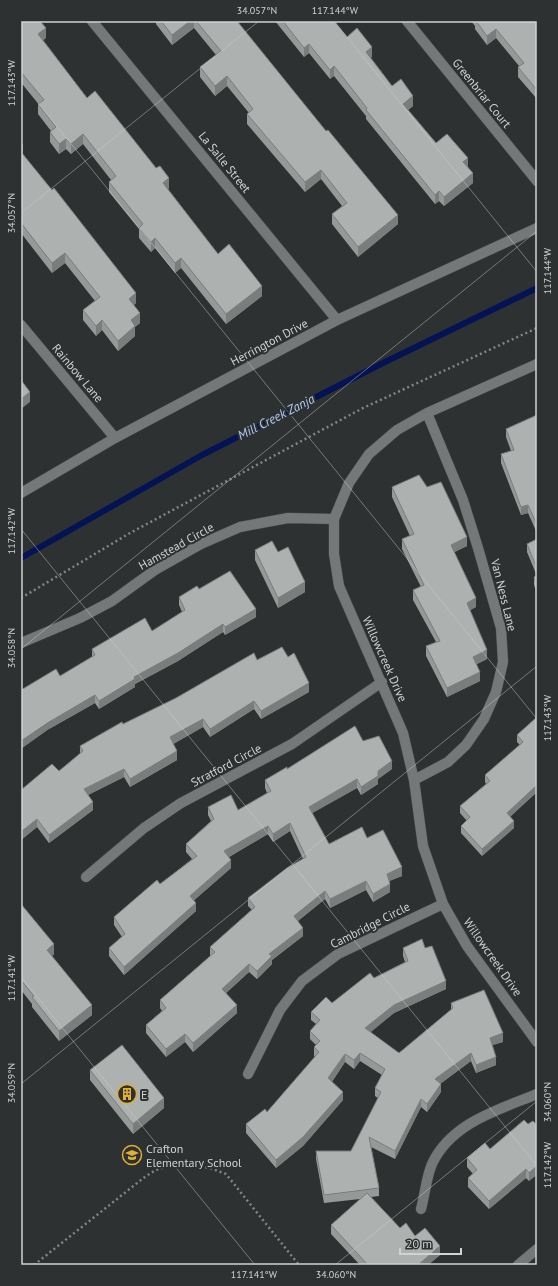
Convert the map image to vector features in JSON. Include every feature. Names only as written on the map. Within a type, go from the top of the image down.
[{"type":"street","name":"La Salle Street","points":[[92,21],[338,320]]},
{"type":"street","name":"Greenbriar Court","points":[[407,21],[537,181]]},
{"type":"street","name":"Herrington Drive","points":[[21,493],[115,438],[338,320],[537,228]]},
{"type":"street","name":"Rainbow Lane","points":[[21,325],[115,438]]},
{"type":"street","name":"Willowcreek Drive","points":[[537,364],[427,413],[397,430],[369,454],[349,483],[334,519],[334,554],[339,586],[403,733],[414,780],[423,846],[443,904],[467,946],[537,1042]]},
{"type":"street","name":"Van Ness Lane","points":[[414,780],[448,762],[466,745],[484,718],[496,692],[503,662],[502,628],[476,541],[463,500],[427,413]]},
{"type":"street","name":"Hamstead Circle","points":[[21,643],[80,618],[112,601],[162,566],[201,544],[240,527],[288,518],[334,519]]},
{"type":"street","name":"Stratford Circle","points":[[86,877],[144,828],[181,803],[292,744],[382,682]]},
{"type":"street","name":"Cambridge Circle","points":[[248,1074],[280,1010],[302,981],[338,954],[443,904]]},
{"type":"street","points":[[421,1209],[432,1164],[449,1140],[477,1118],[537,1094]]},
{"type":"street","points":[[518,1265],[537,1249]]},
{"type":"path","points":[[21,598],[130,533],[363,408],[537,328]]},
{"type":"path","points":[[34,1265],[146,1176],[168,1166],[182,1164],[210,1168],[226,1174],[299,1265]]},
{"type":"building","points":[[21,21],[40,21],[46,28],[38,34],[87,98],[95,91],[156,168],[160,166],[169,178],[163,183],[218,254],[229,244],[262,286],[226,314],[181,258],[175,263],[155,238],[151,242],[139,228],[143,224],[109,182],[116,176],[83,134],[71,144],[66,139],[59,144],[50,132],[56,127],[38,104],[44,100],[21,72]]},
{"type":"building","points":[[161,21],[190,21],[172,35]]},
{"type":"building","points":[[196,21],[237,21],[326,131],[328,130],[398,215],[358,247],[332,214],[347,203],[321,170],[305,182],[247,114],[253,109],[227,76],[215,86],[200,67],[221,51]]},
{"type":"building","points":[[283,21],[334,21],[347,37],[357,28],[372,47],[366,52],[392,86],[401,79],[413,96],[403,104],[436,143],[447,134],[468,158],[463,162],[473,173],[444,197],[439,191],[435,195],[366,110],[367,108],[334,66],[330,70],[309,44],[304,48]]},
{"type":"building","points":[[476,21],[537,21],[537,90],[518,67],[524,63],[496,29],[487,36]]},
{"type":"building","points":[[21,152],[52,190],[54,188],[136,293],[129,299],[140,313],[131,320],[135,326],[118,341],[102,320],[96,326],[83,310],[100,297],[65,253],[52,263],[21,223]]},
{"type":"building","points":[[21,380],[30,392],[21,399]]},
{"type":"building","points":[[537,415],[537,525],[528,505],[521,507],[501,454],[514,450],[506,429]]},
{"type":"building","points":[[419,475],[427,487],[441,482],[467,537],[451,545],[476,598],[467,603],[487,650],[473,657],[480,672],[447,688],[426,646],[440,641],[413,590],[424,585],[402,539],[414,534],[392,487]]},
{"type":"building","points":[[537,539],[537,568],[527,544]]},
{"type":"building","points":[[272,541],[278,552],[288,547],[305,582],[278,598],[255,550]]},
{"type":"building","points":[[230,571],[256,609],[225,627],[223,624],[178,653],[134,677],[135,679],[99,701],[95,695],[49,722],[21,741],[21,690],[56,669],[60,676],[95,655],[92,649],[145,618],[152,631],[185,610],[179,597],[197,586],[199,589]]},
{"type":"building","points":[[537,576],[537,584],[534,577]]},
{"type":"building","points":[[282,647],[288,657],[294,653],[309,683],[261,711],[254,701],[210,729],[203,719],[170,737],[177,751],[130,779],[124,769],[84,789],[93,802],[49,835],[37,819],[21,832],[21,790],[52,764],[59,771],[83,751],[80,746],[122,722],[123,724],[176,698],[254,653],[257,660]]},
{"type":"building","points":[[537,717],[537,785],[507,813],[514,821],[482,849],[461,826],[470,817],[460,806],[490,781],[485,775],[523,742],[517,735]]},
{"type":"building","points":[[355,726],[363,741],[379,736],[392,761],[378,771],[378,776],[361,787],[357,779],[309,807],[329,844],[362,827],[367,838],[383,830],[402,867],[387,874],[390,884],[373,894],[366,881],[330,899],[325,891],[294,916],[303,928],[269,954],[272,956],[257,971],[249,964],[222,989],[237,1005],[193,1043],[185,1034],[166,1049],[146,1025],[166,1008],[160,1000],[215,952],[210,947],[255,907],[248,898],[287,868],[306,857],[290,823],[273,834],[268,826],[224,851],[231,860],[190,896],[196,903],[124,967],[109,948],[125,934],[114,917],[157,880],[160,884],[197,856],[186,844],[214,819],[208,807],[231,795],[238,810],[271,791],[265,780],[287,767],[287,769]]},
{"type":"building","points":[[21,904],[54,944],[47,950],[92,1005],[59,1031],[32,997],[34,996],[21,980]]},
{"type":"building","points":[[422,939],[425,948],[432,946],[446,981],[394,1005],[365,1028],[399,1053],[453,1008],[451,1003],[484,990],[503,1033],[490,1038],[496,1057],[476,1065],[471,1053],[435,1079],[441,1084],[427,1104],[421,1099],[395,1151],[369,1137],[379,1188],[324,1195],[316,1151],[351,1151],[381,1092],[375,1088],[385,1069],[360,1053],[354,1060],[345,1054],[328,1078],[343,1092],[303,1137],[276,1160],[246,1124],[265,1109],[267,1112],[319,1052],[314,1047],[320,1041],[310,1031],[320,1020],[311,1012],[326,997],[332,1003],[370,973],[374,978],[408,961],[403,948]]},
{"type":"building","name":"E","points":[[122,1045],[164,1098],[133,1124],[90,1070]]},
{"type":"building","points":[[524,1120],[528,1124],[533,1121],[537,1125],[537,1166],[529,1173],[526,1169],[489,1201],[468,1178],[477,1170],[467,1158],[485,1143],[490,1149]]},
{"type":"building","points":[[367,1193],[400,1228],[406,1223],[415,1236],[425,1228],[440,1246],[418,1265],[368,1265],[331,1225]]},
{"type":"waterway","name":"Mill Creek Zanja","points":[[21,558],[202,455],[383,363],[537,288]]},
{"type":"place","name":"E","points":[[127,1094]]},
{"type":"place","name":"Crafton Elementary School","points":[[132,1155]]}]
